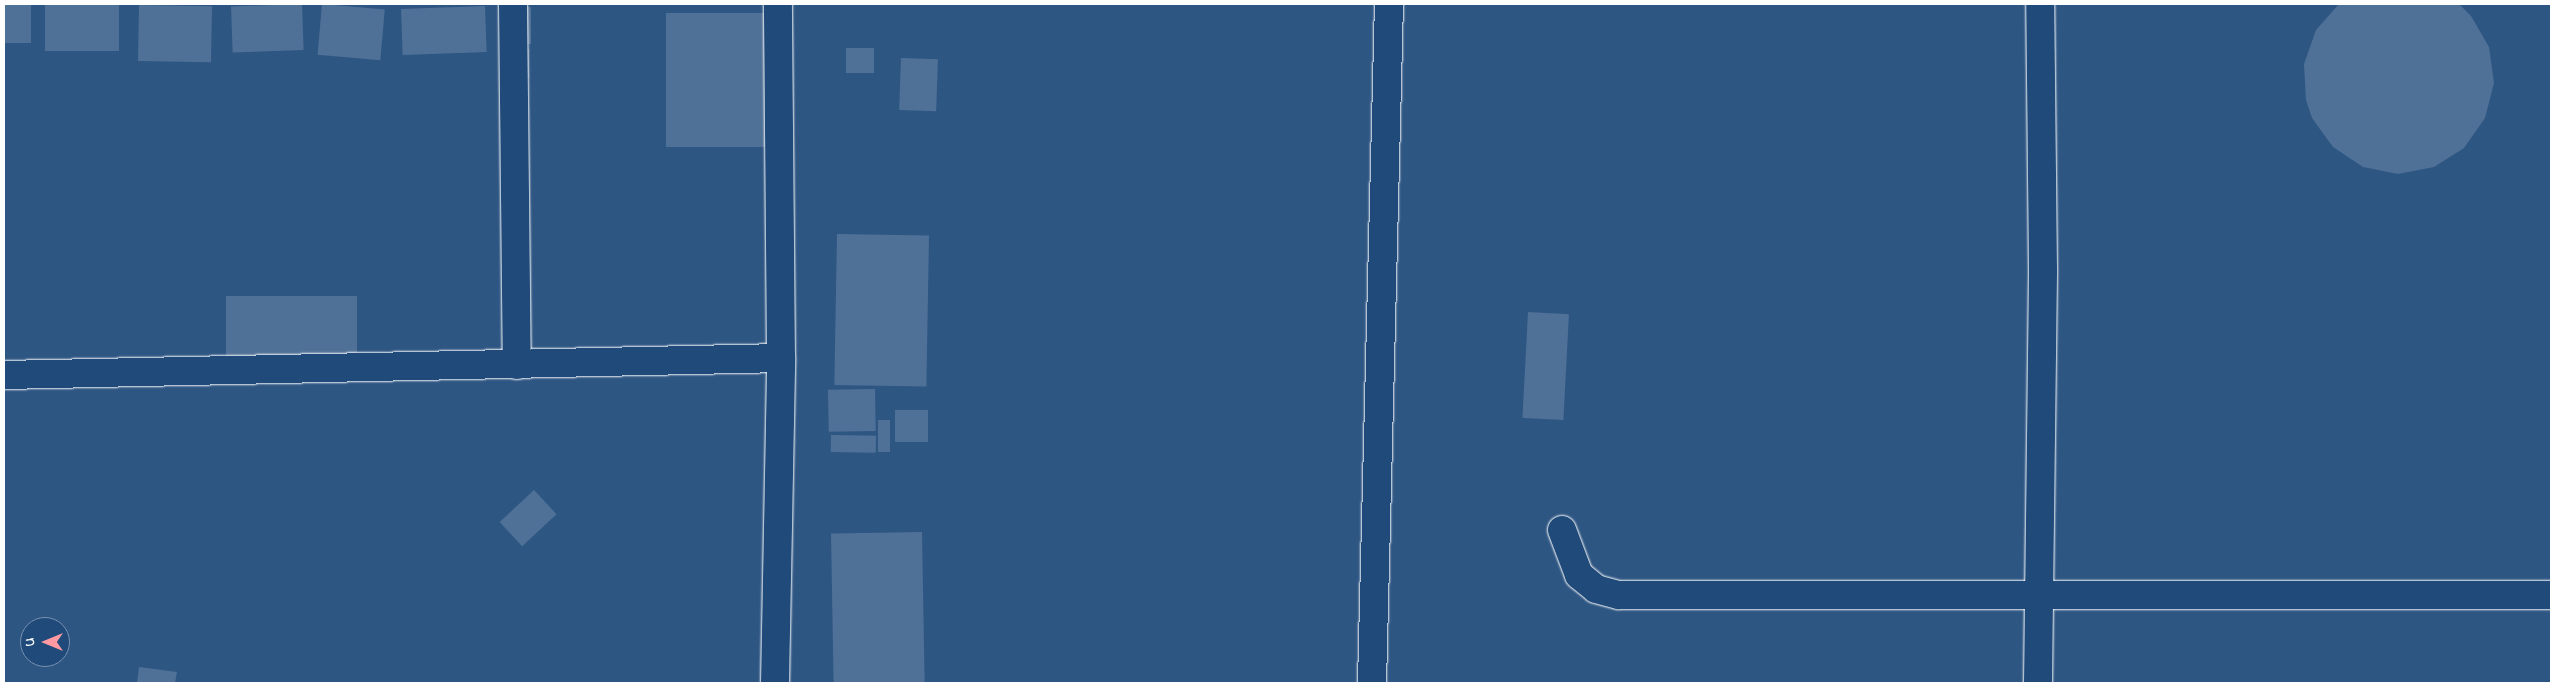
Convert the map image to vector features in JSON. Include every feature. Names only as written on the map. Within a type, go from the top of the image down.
[{"type":"lane","points":[[513,4],[517,365]]},
{"type":"lane","points":[[775,683],[781,358],[778,4]]},
{"type":"lane","points":[[1372,683],[1389,4]]},
{"type":"lane","points":[[2038,683],[2043,268],[2040,4]]},
{"type":"lane","points":[[4,375],[781,358]]},
{"type":"lane","points":[[1562,530],[1580,575],[1596,589],[1620,596],[2551,595]]},
{"type":"shaded area","points":[[4,4],[2551,4],[2551,683],[4,683]]},
{"type":"building","points":[[4,4],[31,4],[31,43],[4,43]]},
{"type":"building","points":[[45,4],[119,4],[119,51],[45,51]]},
{"type":"building","points":[[302,4],[304,50],[233,52],[231,6]]},
{"type":"building","points":[[322,4],[385,9],[380,60],[318,55]]},
{"type":"building","points":[[2339,4],[2459,4],[2471,16],[2489,47],[2494,83],[2485,118],[2464,148],[2434,167],[2398,174],[2363,167],[2333,147],[2312,118],[2306,100],[2304,64],[2316,30]]},
{"type":"building","points":[[139,5],[212,6],[211,62],[138,61]]},
{"type":"building","points":[[485,6],[487,52],[403,55],[401,9]]},
{"type":"building","points":[[517,7],[531,7],[531,44],[517,44]]},
{"type":"building","points":[[666,13],[768,13],[768,147],[666,147]]},
{"type":"building","points":[[846,48],[874,48],[874,73],[846,73]]},
{"type":"building","points":[[519,49],[529,49],[529,78],[519,78]]},
{"type":"building","points":[[901,58],[938,59],[936,111],[899,110]]},
{"type":"building","points":[[837,234],[929,236],[926,387],[834,385]]},
{"type":"building","points":[[226,296],[357,296],[357,359],[226,359]]},
{"type":"building","points":[[1528,312],[1569,314],[1563,420],[1522,418]]},
{"type":"building","points":[[875,389],[876,431],[829,432],[828,390]]},
{"type":"building","points":[[895,410],[928,410],[928,442],[895,442]]},
{"type":"building","points":[[878,420],[890,420],[890,452],[878,452]]},
{"type":"building","points":[[831,435],[876,436],[876,453],[831,452]]},
{"type":"building","points":[[534,490],[557,514],[522,546],[500,522]]},
{"type":"building","points":[[922,532],[925,683],[834,683],[831,534]]},
{"type":"building","points":[[139,667],[177,672],[175,683],[137,683]]}]
